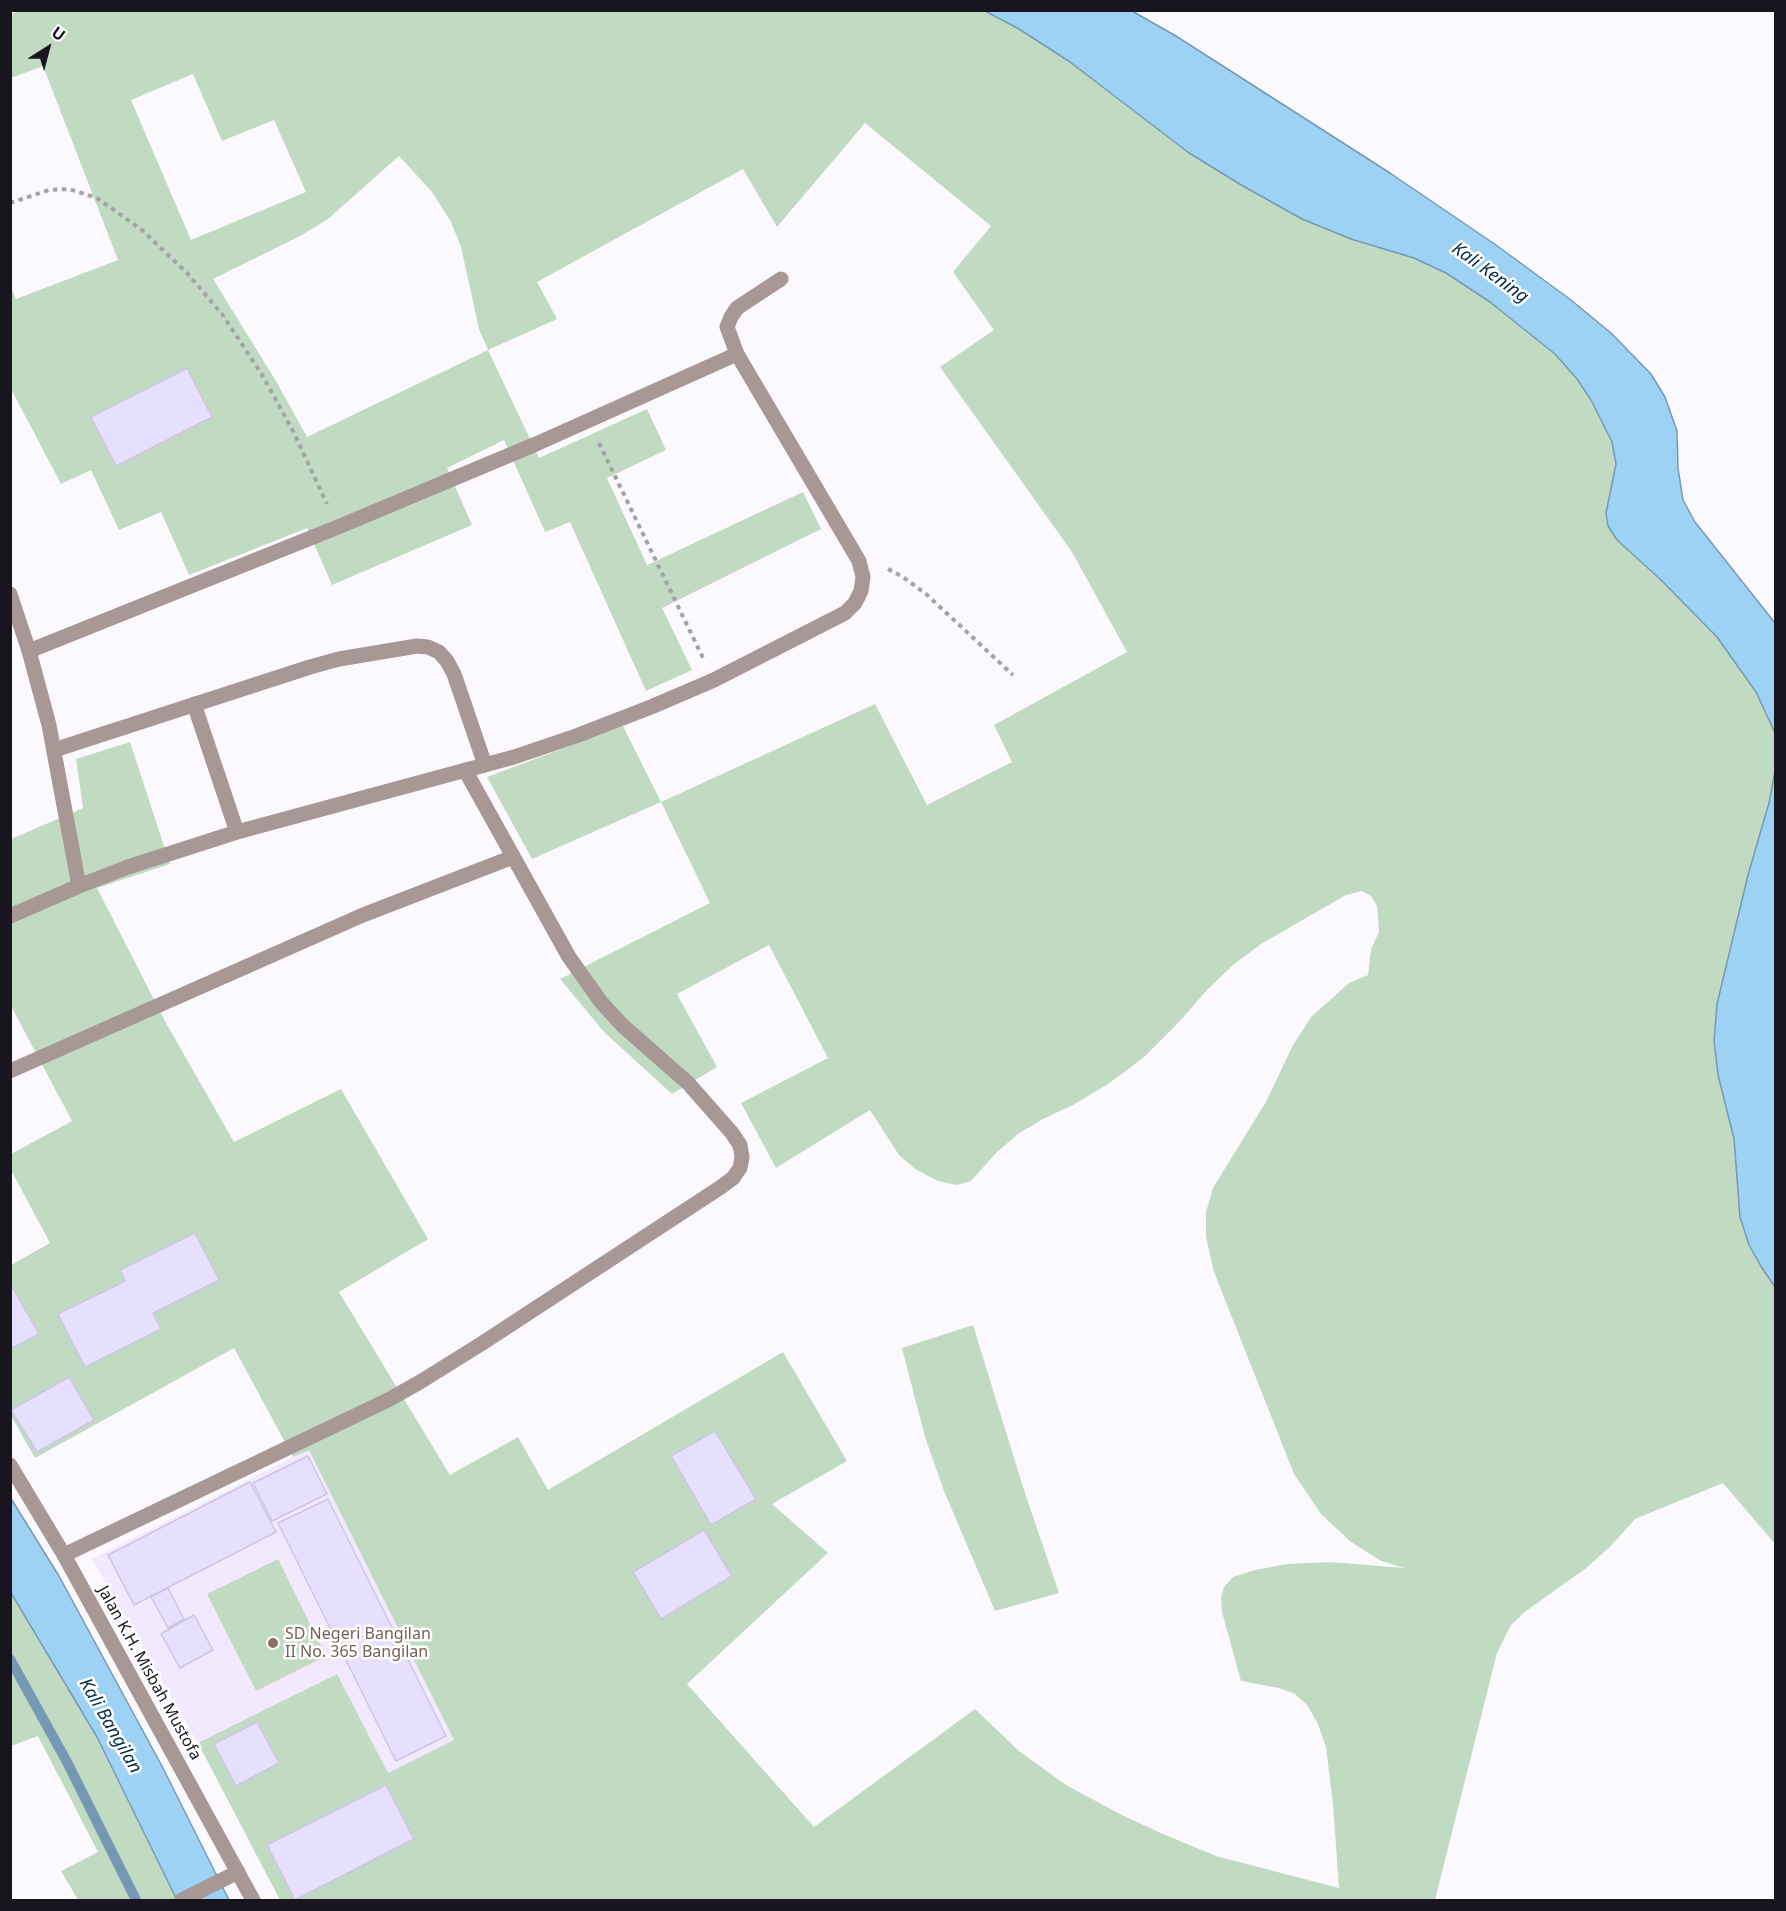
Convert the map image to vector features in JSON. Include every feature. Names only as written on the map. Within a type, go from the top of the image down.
[{"type":"street","points":[[10,916],[129,867],[237,832],[485,765],[576,736],[714,680],[845,613],[855,603],[861,591],[863,577],[859,561],[737,354],[727,327],[730,316],[737,308],[781,279]]},
{"type":"street","points":[[29,651],[338,527],[589,421],[737,354]]},
{"type":"street","points":[[10,594],[29,651],[54,750],[80,886]]},
{"type":"street","points":[[54,750],[339,659],[404,647],[428,647],[439,652],[454,674],[485,765]]},
{"type":"street","points":[[194,704],[237,832]]},
{"type":"street","points":[[63,1555],[388,1400],[420,1382],[722,1187],[740,1168],[742,1157],[740,1145],[732,1133],[688,1083],[622,1025],[601,1002],[568,957],[465,770]]},
{"type":"street","points":[[10,1071],[363,915],[513,857]]},
{"type":"street","name":"Jalan K.H. Misbah Mustofa","points":[[10,1465],[63,1555],[234,1874],[253,1900]]},
{"type":"street","points":[[182,1900],[234,1874]]},
{"type":"path","points":[[10,203],[50,190],[69,189],[97,198],[142,230],[188,274],[222,314],[261,373],[293,431],[338,527]]},
{"type":"path","points":[[589,421],[714,680]]},
{"type":"path","points":[[859,561],[884,567],[903,577],[926,594],[1013,675]]},
{"type":"shaded area","name":"SD Negeri Bangilan II No. 365 Bangilan","points":[[309,1449],[491,1814],[280,1900],[198,1743],[92,1559]]},
{"type":"green space","points":[[985,10],[1070,62],[1189,153],[1243,186],[1302,219],[1414,258],[1446,273],[1490,302],[1555,354],[1577,379],[1591,400],[1612,442],[1616,464],[1606,513],[1608,526],[1617,540],[1660,579],[1717,637],[1756,692],[1775,732],[1775,771],[1727,1107],[1734,1139],[1740,1217],[1762,1268],[1775,1287],[1775,1544],[1723,1483],[1635,1519],[1610,1547],[1585,1569],[1526,1611],[1511,1625],[1497,1653],[1435,1900],[280,1900],[198,1743],[337,1674],[388,1773],[454,1740],[309,1450],[293,1457],[234,1348],[35,1458],[11,1416],[11,1265],[50,1243],[11,1170],[11,1154],[72,1121],[11,1006],[11,839],[83,808],[76,759],[130,742],[170,864],[97,888],[166,1023],[234,1142],[341,1089],[428,1239],[339,1292],[450,1475],[518,1437],[548,1490],[783,1352],[847,1461],[772,1504],[828,1553],[687,1684],[814,1827],[975,1709],[1019,1751],[1066,1785],[1122,1815],[1216,1856],[1339,1888],[1326,1747],[1318,1724],[1307,1705],[1295,1694],[1279,1688],[1241,1681],[1222,1612],[1221,1597],[1224,1587],[1233,1577],[1287,1564],[1330,1562],[1404,1568],[1381,1561],[1351,1542],[1321,1514],[1294,1474],[1214,1272],[1206,1237],[1206,1212],[1213,1188],[1267,1100],[1292,1047],[1311,1017],[1349,983],[1368,975],[1371,949],[1379,932],[1377,906],[1371,896],[1362,891],[1346,895],[1261,944],[1233,965],[1208,989],[1143,1058],[1108,1084],[1018,1134],[997,1152],[971,1181],[957,1185],[938,1181],[915,1169],[899,1155],[870,1110],[776,1168],[741,1103],[828,1058],[769,945],[677,994],[717,1067],[672,1094],[604,1032],[560,979],[710,903],[661,802],[875,704],[927,805],[1012,762],[994,725],[1127,652],[1072,552],[940,367],[994,330],[953,272],[991,226],[865,123],[777,227],[743,169],[537,282],[557,319],[488,350],[539,458],[647,409],[666,450],[607,478],[647,565],[803,492],[821,529],[662,608],[692,670],[646,691],[570,522],[545,532],[504,440],[447,468],[472,525],[332,585],[307,528],[189,575],[161,512],[119,530],[91,470],[61,484],[11,389],[10,285],[16,299],[118,260],[43,66],[11,78],[11,14],[21,11]],"holes":[[[193,74],[222,141],[274,120],[306,192],[191,240],[131,100]],[[399,156],[432,192],[451,222],[461,247],[479,329],[488,350],[307,437],[276,381],[213,279],[300,236],[328,219]]]},
{"type":"green space","points":[[623,726],[661,802],[532,859],[487,777]]},
{"type":"green space","points":[[973,1325],[1023,1487],[1059,1593],[995,1611],[944,1491],[925,1437],[902,1348]]},
{"type":"green space","points":[[278,1559],[326,1656],[256,1691],[207,1594]]},
{"type":"green space","points":[[10,1593],[97,1737],[177,1900],[78,1900],[61,1871],[98,1852],[38,1736],[11,1746]]},
{"type":"water","name":"Kali Kening","points":[[985,11],[1132,11],[1176,36],[1390,173],[1496,245],[1571,300],[1611,333],[1651,374],[1665,397],[1677,431],[1678,468],[1683,500],[1695,522],[1775,623],[1775,733],[1756,692],[1717,637],[1660,579],[1617,540],[1608,526],[1606,513],[1616,464],[1612,442],[1591,400],[1577,379],[1555,354],[1490,302],[1446,273],[1414,258],[1351,239],[1302,219],[1243,186],[1189,153],[1070,62],[1019,29]]},
{"type":"water","points":[[1775,771],[1775,1287],[1749,1245],[1740,1217],[1734,1139],[1718,1075],[1714,1041],[1717,1004],[1748,875],[1769,803]]},
{"type":"water","name":"Kali Bangilan","points":[[10,1497],[59,1576],[163,1768],[229,1900],[177,1900],[97,1737],[11,1593]]},
{"type":"building","points":[[187,368],[212,417],[116,466],[91,417]]},
{"type":"building","points":[[195,1233],[219,1280],[153,1313],[161,1329],[85,1367],[58,1314],[125,1281],[120,1270]]},
{"type":"building","points":[[10,1283],[39,1334],[10,1349]]},
{"type":"building","points":[[69,1377],[94,1420],[37,1452],[11,1410]]},
{"type":"building","points":[[715,1431],[756,1499],[711,1525],[671,1456]]},
{"type":"building","points":[[308,1456],[327,1494],[272,1521],[253,1483]]},
{"type":"building","points":[[250,1482],[276,1532],[134,1605],[108,1555]]},
{"type":"building","points":[[328,1499],[446,1736],[396,1761],[278,1523]]},
{"type":"building","points":[[704,1530],[732,1576],[661,1619],[633,1572]]},
{"type":"building","points":[[168,1588],[184,1619],[168,1628],[151,1597]]},
{"type":"building","points":[[194,1615],[213,1650],[180,1668],[161,1634]]},
{"type":"building","points":[[257,1722],[279,1763],[236,1786],[214,1744]]},
{"type":"building","points":[[386,1785],[414,1839],[295,1900],[267,1845]]},
{"type":"waterway","points":[[10,1659],[67,1762],[136,1900]]},
{"type":"place","name":"SD Negeri Bangilan II No. 365 Bangilan","points":[[273,1643]]}]
